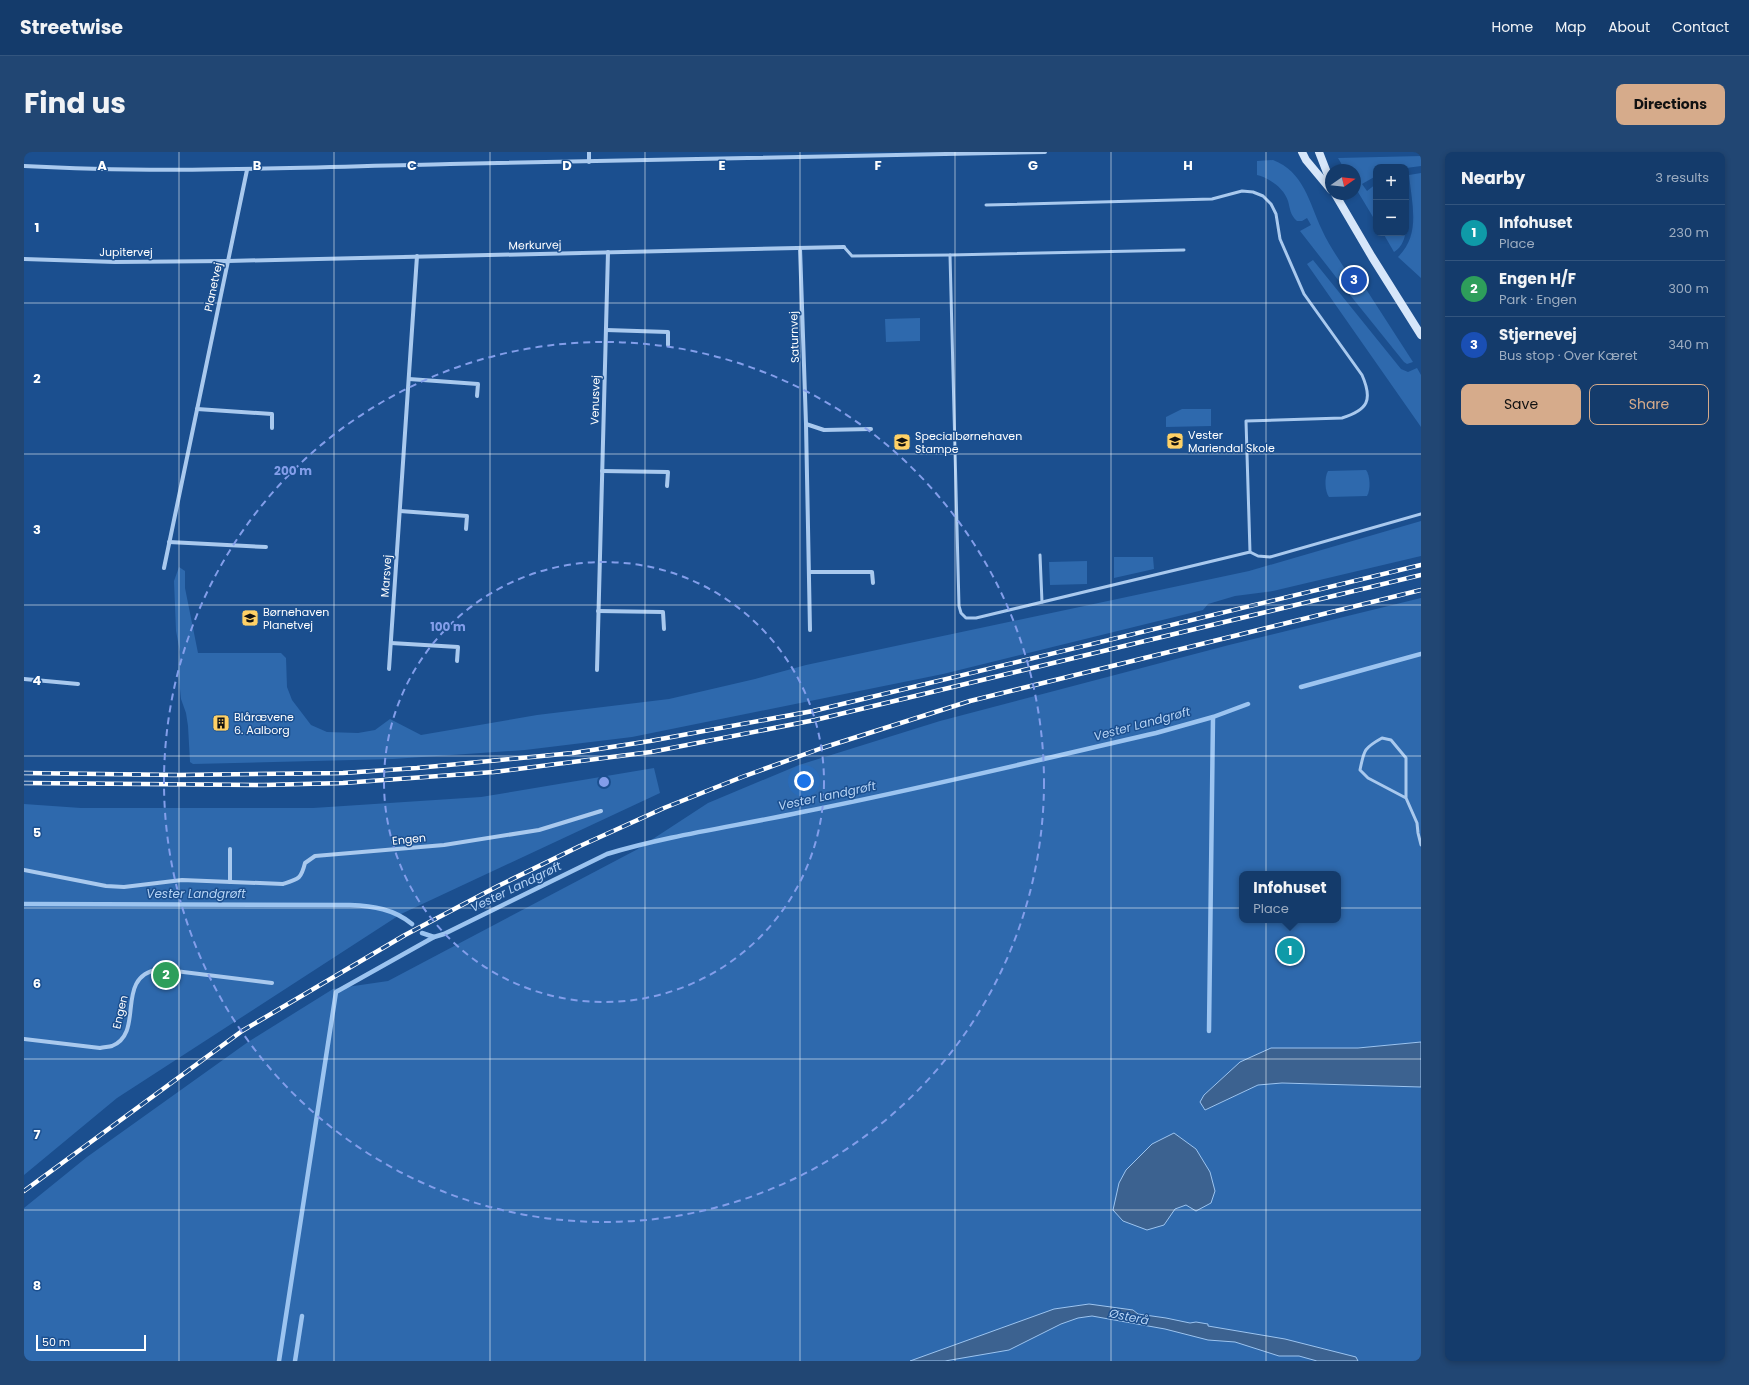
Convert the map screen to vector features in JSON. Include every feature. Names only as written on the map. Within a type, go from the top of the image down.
[{"type":"main road","points":[[1302,152],[1306,160],[1325,182]]},
{"type":"main road","points":[[1319,152],[1325,168]]},
{"type":"main road","points":[[1338,200],[1421,335]]},
{"type":"street","points":[[589,152],[589,162]]},
{"type":"street","points":[[24,166],[131,170],[247,170],[313,167],[1046,152]]},
{"type":"street","name":"Planetvej","points":[[164,568],[247,170]]},
{"type":"street","name":"Merkurvej","points":[[228,261],[844,247]]},
{"type":"street","name":"Saturnvej","points":[[800,248],[806,424],[810,630]]},
{"type":"street","name":"Venusvej","points":[[597,670],[608,252]]},
{"type":"street","name":"Marsvej","points":[[389,669],[417,256]]},
{"type":"street","name":"Jupitervej","points":[[24,259],[115,262],[228,261]]},
{"type":"street","points":[[606,330],[668,332],[668,345]]},
{"type":"street","points":[[409,379],[478,384],[477,396]]},
{"type":"street","points":[[197,409],[272,414],[272,428]]},
{"type":"street","points":[[806,424],[824,430],[871,429]]},
{"type":"street","points":[[602,471],[668,472],[667,486]]},
{"type":"street","points":[[400,511],[467,516],[466,529]]},
{"type":"street","points":[[169,542],[266,547]]},
{"type":"street","points":[[809,572],[872,572],[873,583]]},
{"type":"street","points":[[598,611],[663,612],[664,629]]},
{"type":"street","points":[[390,643],[458,647],[457,660]]},
{"type":"street","points":[[24,679],[78,684]]},
{"type":"street","name":"Engen","points":[[24,870],[106,886],[124,887],[182,880],[283,884],[297,880],[302,876],[305,863],[315,856],[444,845],[538,830],[601,812]]},
{"type":"street","points":[[230,849],[230,882]]},
{"type":"street","name":"Engen","points":[[24,1038],[100,1048],[113,1046],[123,1039],[127,1030],[135,985],[140,976],[150,970],[159,969],[272,983]]},
{"type":"lane","points":[[986,205],[1212,199],[1242,191],[1253,192],[1263,196],[1271,204],[1276,214],[1280,239],[1304,294],[1362,375],[1368,388],[1368,400],[1363,409],[1354,415],[1342,418],[1246,421],[1250,552]]},
{"type":"lane","points":[[844,247],[852,256],[1184,250]]},
{"type":"lane","points":[[950,255],[959,606],[961,613],[966,618],[976,618],[1250,552],[1258,556],[1270,556],[1421,514]]},
{"type":"lane","points":[[1040,555],[1042,602]]},
{"type":"lane","points":[[1406,798],[1368,778],[1360,770],[1364,752],[1371,744],[1382,738],[1391,740],[1406,758],[1406,798],[1419,823],[1418,833],[1421,845]]},
{"type":"shaded area","points":[[1421,156],[1421,166],[1409,168],[1409,164],[1373,164],[1373,178],[1362,184],[1367,191],[1373,186],[1373,217],[1361,197],[1361,164],[1342,164],[1338,158]]},
{"type":"shaded area","points":[[1273,160],[1283,165],[1299,180],[1325,236],[1350,277],[1349,279],[1355,285],[1348,290],[1346,290],[1300,231],[1311,225],[1307,218],[1302,221],[1297,221],[1292,214],[1286,196],[1280,188],[1266,178],[1257,175],[1257,161]]},
{"type":"shaded area","points":[[1421,173],[1421,278],[1398,257],[1410,239],[1412,229],[1413,208],[1409,175]]},
{"type":"shaded area","points":[[1385,236],[1404,236],[1401,246],[1394,252]]},
{"type":"shaded area","points":[[1313,260],[1401,369],[1408,372],[1417,368],[1421,375],[1421,427],[1307,264]]},
{"type":"shaded area","points":[[1364,286],[1413,362],[1407,364],[1404,362],[1350,295]]},
{"type":"shaded area","points":[[920,318],[920,341],[886,342],[885,319]]},
{"type":"shaded area","points":[[1182,409],[1211,409],[1211,426],[1166,427],[1166,417]]},
{"type":"shaded area","points":[[1366,470],[1370,483],[1367,496],[1329,497],[1326,484],[1328,471]]},
{"type":"shaded area","points":[[1421,521],[1421,556],[1273,591],[1235,596],[1208,604],[1203,610],[943,674],[632,737],[525,750],[393,759],[193,764],[190,762],[188,726],[186,713],[181,699],[178,670],[180,652],[176,631],[174,581],[179,567],[185,571],[185,588],[198,653],[281,653],[286,658],[287,687],[292,700],[311,725],[327,732],[358,733],[375,730],[390,719],[421,735],[537,715],[669,699],[755,679],[806,665],[1249,571]]},
{"type":"shaded area","points":[[1114,557],[1153,557],[1154,569],[1114,578]]},
{"type":"shaded area","points":[[1087,561],[1087,584],[1050,585],[1049,562]]},
{"type":"shaded area","points":[[1421,598],[1421,1042],[1358,1048],[1271,1048],[1240,1062],[1200,1102],[1205,1110],[1258,1085],[1282,1083],[1421,1087],[1421,1361],[24,1361],[24,1208],[87,1157],[248,1042],[333,989],[388,981],[636,850],[708,803],[799,765],[940,721],[1229,645]],"holes":[[[1152,1144],[1186,1205],[1175,1209],[1141,1155]]]},
{"type":"shaded area","points":[[654,768],[660,793],[401,914],[117,1098],[24,1175],[24,804],[81,808],[313,808],[481,797]]},
{"type":"water","points":[[1421,1042],[1421,1087],[1282,1083],[1258,1085],[1205,1110],[1200,1102],[1204,1095],[1240,1062],[1271,1048],[1358,1048]]},
{"type":"water","points":[[1174,1133],[1196,1149],[1210,1172],[1215,1191],[1211,1203],[1196,1211],[1186,1205],[1175,1209],[1164,1225],[1147,1230],[1123,1221],[1113,1210],[1119,1183],[1126,1170],[1152,1144]]},
{"type":"water","name":"Østerå","points":[[1089,1304],[1133,1310],[1138,1314],[1190,1323],[1196,1322],[1208,1324],[1208,1326],[1285,1339],[1356,1357],[1358,1361],[1317,1361],[1299,1356],[1279,1356],[1235,1342],[1208,1340],[1165,1329],[1092,1316],[1078,1318],[1061,1324],[1009,1350],[945,1361],[910,1361],[1054,1309]]},
{"type":"waterway","name":"Vester Landgrøft","points":[[1301,687],[1421,654]]},
{"type":"waterway","name":"Vester Landgrøft","points":[[422,933],[434,937],[444,934],[607,854],[631,847],[890,794],[1156,733],[1213,717],[1248,704]]},
{"type":"waterway","points":[[1209,1031],[1213,717]]},
{"type":"waterway","name":"Vester Landgrøft","points":[[24,904],[350,905],[383,909],[398,915],[412,924]]},
{"type":"waterway","points":[[279,1361],[336,992],[434,937]]},
{"type":"waterway","points":[[295,1361],[302,1316]]},
{"type":"railway","points":[[24,773],[177,775],[343,773],[417,768],[573,753],[650,741],[813,711],[1421,565]]},
{"type":"railway","points":[[24,783],[264,785],[343,783],[494,772],[651,752],[815,720],[1421,575]]},
{"type":"railway","points":[[24,1191],[242,1031],[405,935],[498,886],[580,846],[664,808],[742,777],[822,748],[970,701],[1421,590]]},
{"type":"place","name":"Stjernevej","points":[[1354,280]]},
{"type":"place","name":"Vester Mariendal Skole","points":[[1175,441]]},
{"type":"place","name":"Specialbørnehaven Stampe","points":[[902,442]]},
{"type":"place","name":"Børnehaven Planetvej","points":[[250,618]]},
{"type":"place","name":"Blårævene 6. Aalborg","points":[[221,723]]},
{"type":"place","name":"Infohuset","points":[[1290,951]]},
{"type":"place","name":"Engen H/F","points":[[166,975]]}]
